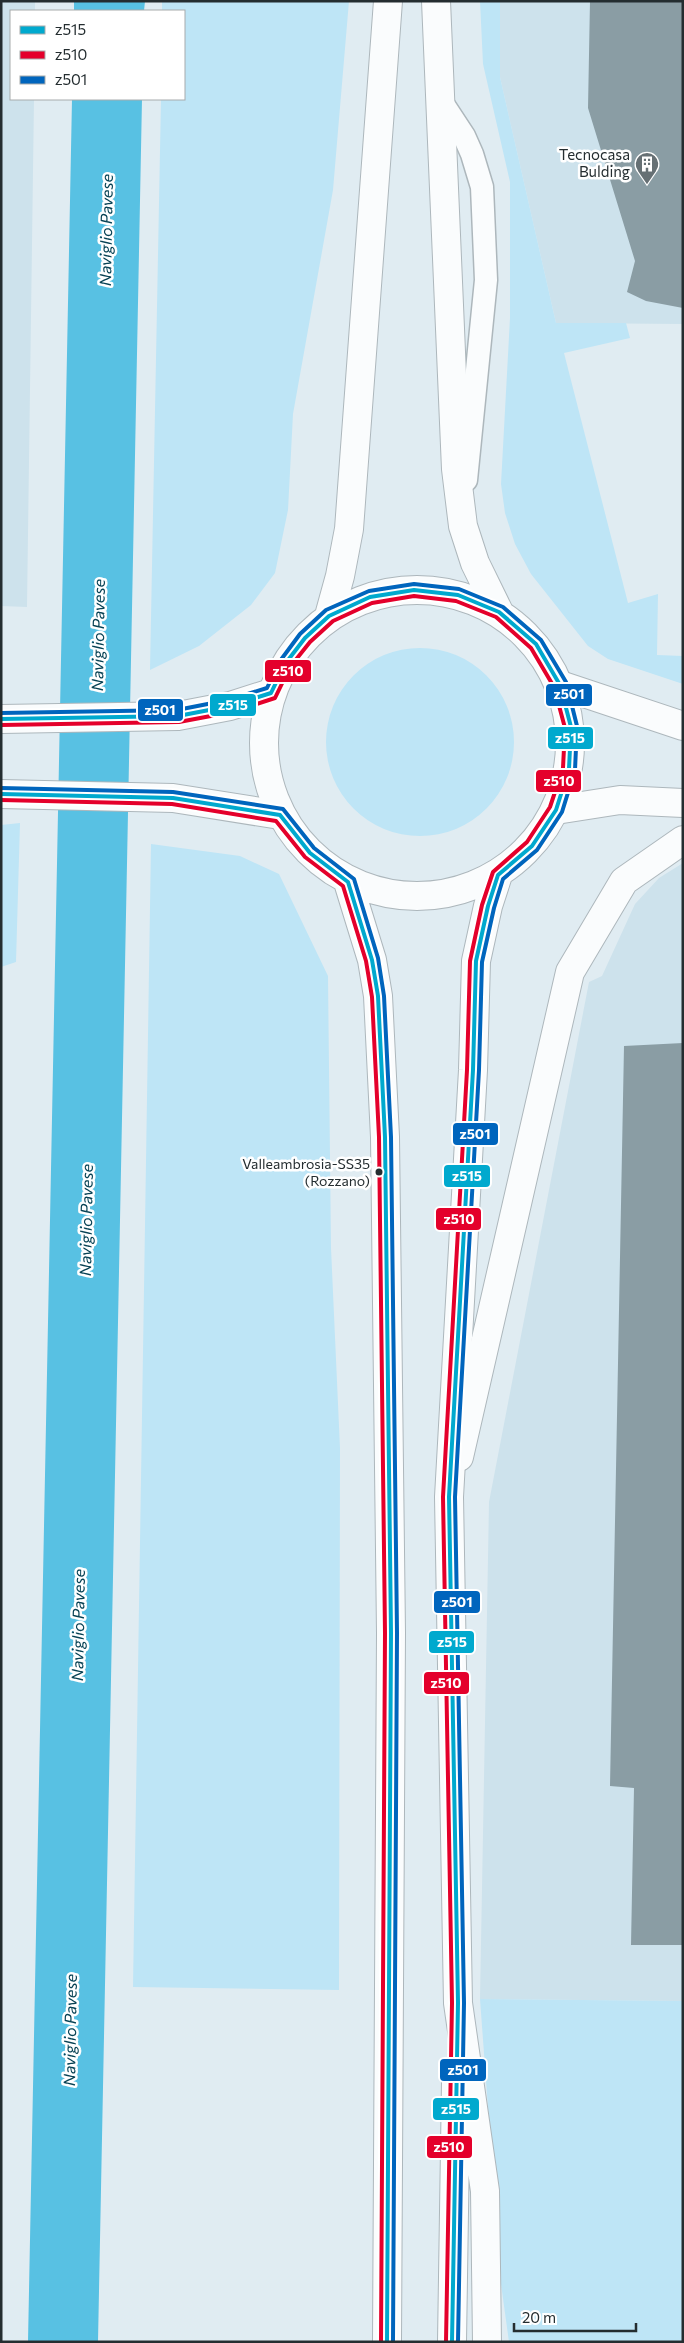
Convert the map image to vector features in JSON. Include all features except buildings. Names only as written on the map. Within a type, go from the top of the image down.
[{"type":"main road","points":[[329,616],[340,576],[349,529],[388,1]]},
{"type":"main road","points":[[436,1],[456,469],[463,526],[475,563],[499,612]]},
{"type":"main road","points":[[414,590],[458,594],[499,612],[536,644],[560,685],[571,727],[569,770],[556,810],[532,846],[498,875],[462,890],[424,897],[385,894],[348,882],[321,864],[298,842],[280,815],[266,776],[263,734],[271,694],[285,664],[305,638],[329,616],[370,597],[414,590]]},
{"type":"main road","points":[[560,685],[683,726]]},
{"type":"main road","points":[[1,719],[178,716],[230,706],[271,694]]},
{"type":"main road","points":[[1,794],[173,798],[280,815]]},
{"type":"main road","points":[[556,810],[620,800],[683,804]]},
{"type":"main road","points":[[450,1497],[570,972],[624,881],[683,840]]},
{"type":"main road","points":[[452,2342],[458,2003],[450,1497],[473,1070],[476,961],[488,906],[498,875]]},
{"type":"main road","points":[[348,882],[372,960],[378,996],[385,1137],[391,1633],[388,2342]]},
{"type":"main road","points":[[458,2003],[485,2191],[487,2342]]},
{"type":"lane","points":[[441,101],[464,136],[478,170],[482,187],[486,280],[463,526]]},
{"type":"shaded area","points":[[1,1],[35,1],[35,10],[10,10],[10,100],[34,100],[27,607],[1,606]]},
{"type":"shaded area","points":[[162,1],[349,1],[333,190],[293,414],[288,510],[275,573],[251,605],[199,646],[150,670],[161,100],[185,100],[185,10],[162,10]]},
{"type":"shaded area","points":[[480,1],[500,1],[500,77],[556,323],[626,323],[630,338],[564,353],[628,603],[658,594],[657,655],[683,656],[683,684],[608,659],[588,646],[531,574],[515,544],[505,513],[501,484],[510,318],[510,182],[483,64]]},
{"type":"shaded area","points":[[500,1],[683,1],[683,324],[556,323],[500,77]]},
{"type":"shaded area","points":[[420,648],[456,655],[480,669],[493,682],[507,706],[514,742],[507,778],[493,802],[480,815],[456,829],[420,836],[384,829],[360,815],[347,802],[333,778],[326,742],[333,706],[347,682],[360,669],[384,655]]},
{"type":"shaded area","points":[[20,823],[16,962],[1,967],[1,825]]},
{"type":"shaded area","points":[[151,844],[240,856],[279,874],[328,976],[331,1248],[340,1448],[339,1990],[133,1987]]},
{"type":"shaded area","points":[[683,863],[683,2001],[480,1999],[489,1502],[589,982],[602,976],[635,904],[659,878]]},
{"type":"shaded area","points":[[480,1999],[683,2001],[683,2342],[509,2342],[501,2284]]},
{"type":"water","points":[[74,1],[145,1],[144,10],[74,10]]},
{"type":"water","name":"Naviglio Pavese","points":[[72,100],[142,100],[98,2342],[28,2342]]},
{"type":"transit line","name":"z501","points":[[1,713],[177,710],[228,700],[267,688],[280,661],[300,634],[326,610],[369,591],[414,584],[459,589],[503,607],[541,640],[566,682],[577,726],[575,770],[562,812],[537,850],[503,879],[494,908],[482,962],[479,1070],[455,1497],[464,2003],[458,2342]]},
{"type":"transit line","name":"z515","points":[[1,719],[178,716],[230,706],[271,693],[285,664],[305,638],[329,616],[370,597],[414,590],[458,595],[499,612],[536,644],[560,685],[571,727],[569,769],[556,810],[532,846],[498,875],[488,906],[476,961],[473,1070],[449,1497],[458,2003],[452,2342]]},
{"type":"transit line","name":"z510","points":[[1,725],[179,722],[232,712],[275,698],[290,667],[310,642],[333,621],[372,603],[414,596],[456,601],[496,617],[531,648],[554,687],[565,728],[563,768],[550,807],[527,842],[493,872],[482,905],[470,961],[467,1070],[443,1497],[452,2003],[446,2342]]},
{"type":"transit line","name":"z501","points":[[1,788],[173,792],[283,809],[314,848],[354,879],[378,958],[384,996],[391,1137],[397,1633],[393,2342]]},
{"type":"transit line","name":"z515","points":[[1,794],[173,798],[280,815],[310,853],[348,882],[372,960],[378,996],[385,1137],[391,1633],[387,2342]]},
{"type":"transit line","name":"z510","points":[[1,800],[172,804],[276,821],[305,857],[343,886],[366,961],[372,997],[379,1137],[385,1633],[381,2342]]},
{"type":"place","name":"Tecnocasa Bulding","points":[[647,185]]},
{"type":"place","name":"Valleambrosia-SS35 (Rozzano)","points":[[379,1172]]}]
